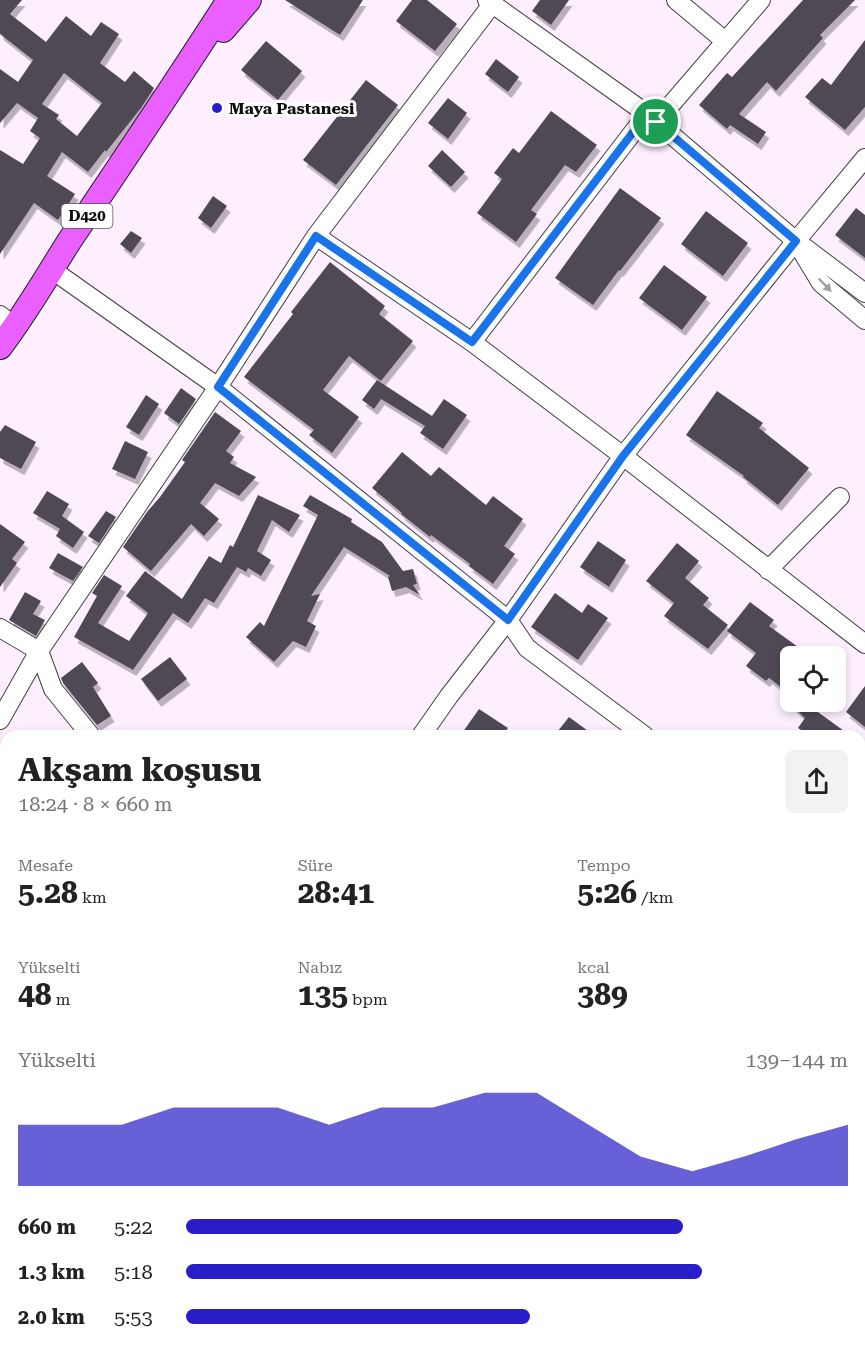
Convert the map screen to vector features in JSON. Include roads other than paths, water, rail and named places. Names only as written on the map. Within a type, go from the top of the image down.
[{"type":"main road","name":"D420","points":[[0,347],[8,321],[51,269],[229,0]]},
{"type":"main road","name":"D420","points":[[174,86],[249,0]]},
{"type":"street","points":[[675,0],[725,41]]},
{"type":"street","points":[[472,342],[651,118],[761,0]]},
{"type":"street","points":[[0,720],[39,651],[218,387],[316,236],[490,1],[651,118],[796,241],[865,293]]},
{"type":"street","points":[[425,730],[508,620],[623,456],[865,158]]},
{"type":"street","points":[[316,236],[472,342],[865,644]]},
{"type":"street","points":[[796,241],[821,283],[865,320]]},
{"type":"street","points":[[51,269],[218,387],[508,620],[527,648],[637,730]]},
{"type":"street","points":[[768,570],[840,497]]},
{"type":"street","points":[[0,628],[39,651],[53,689],[86,730]]},
{"type":"place","name":"Maya Pastanesi","points":[[217,108]]}]
